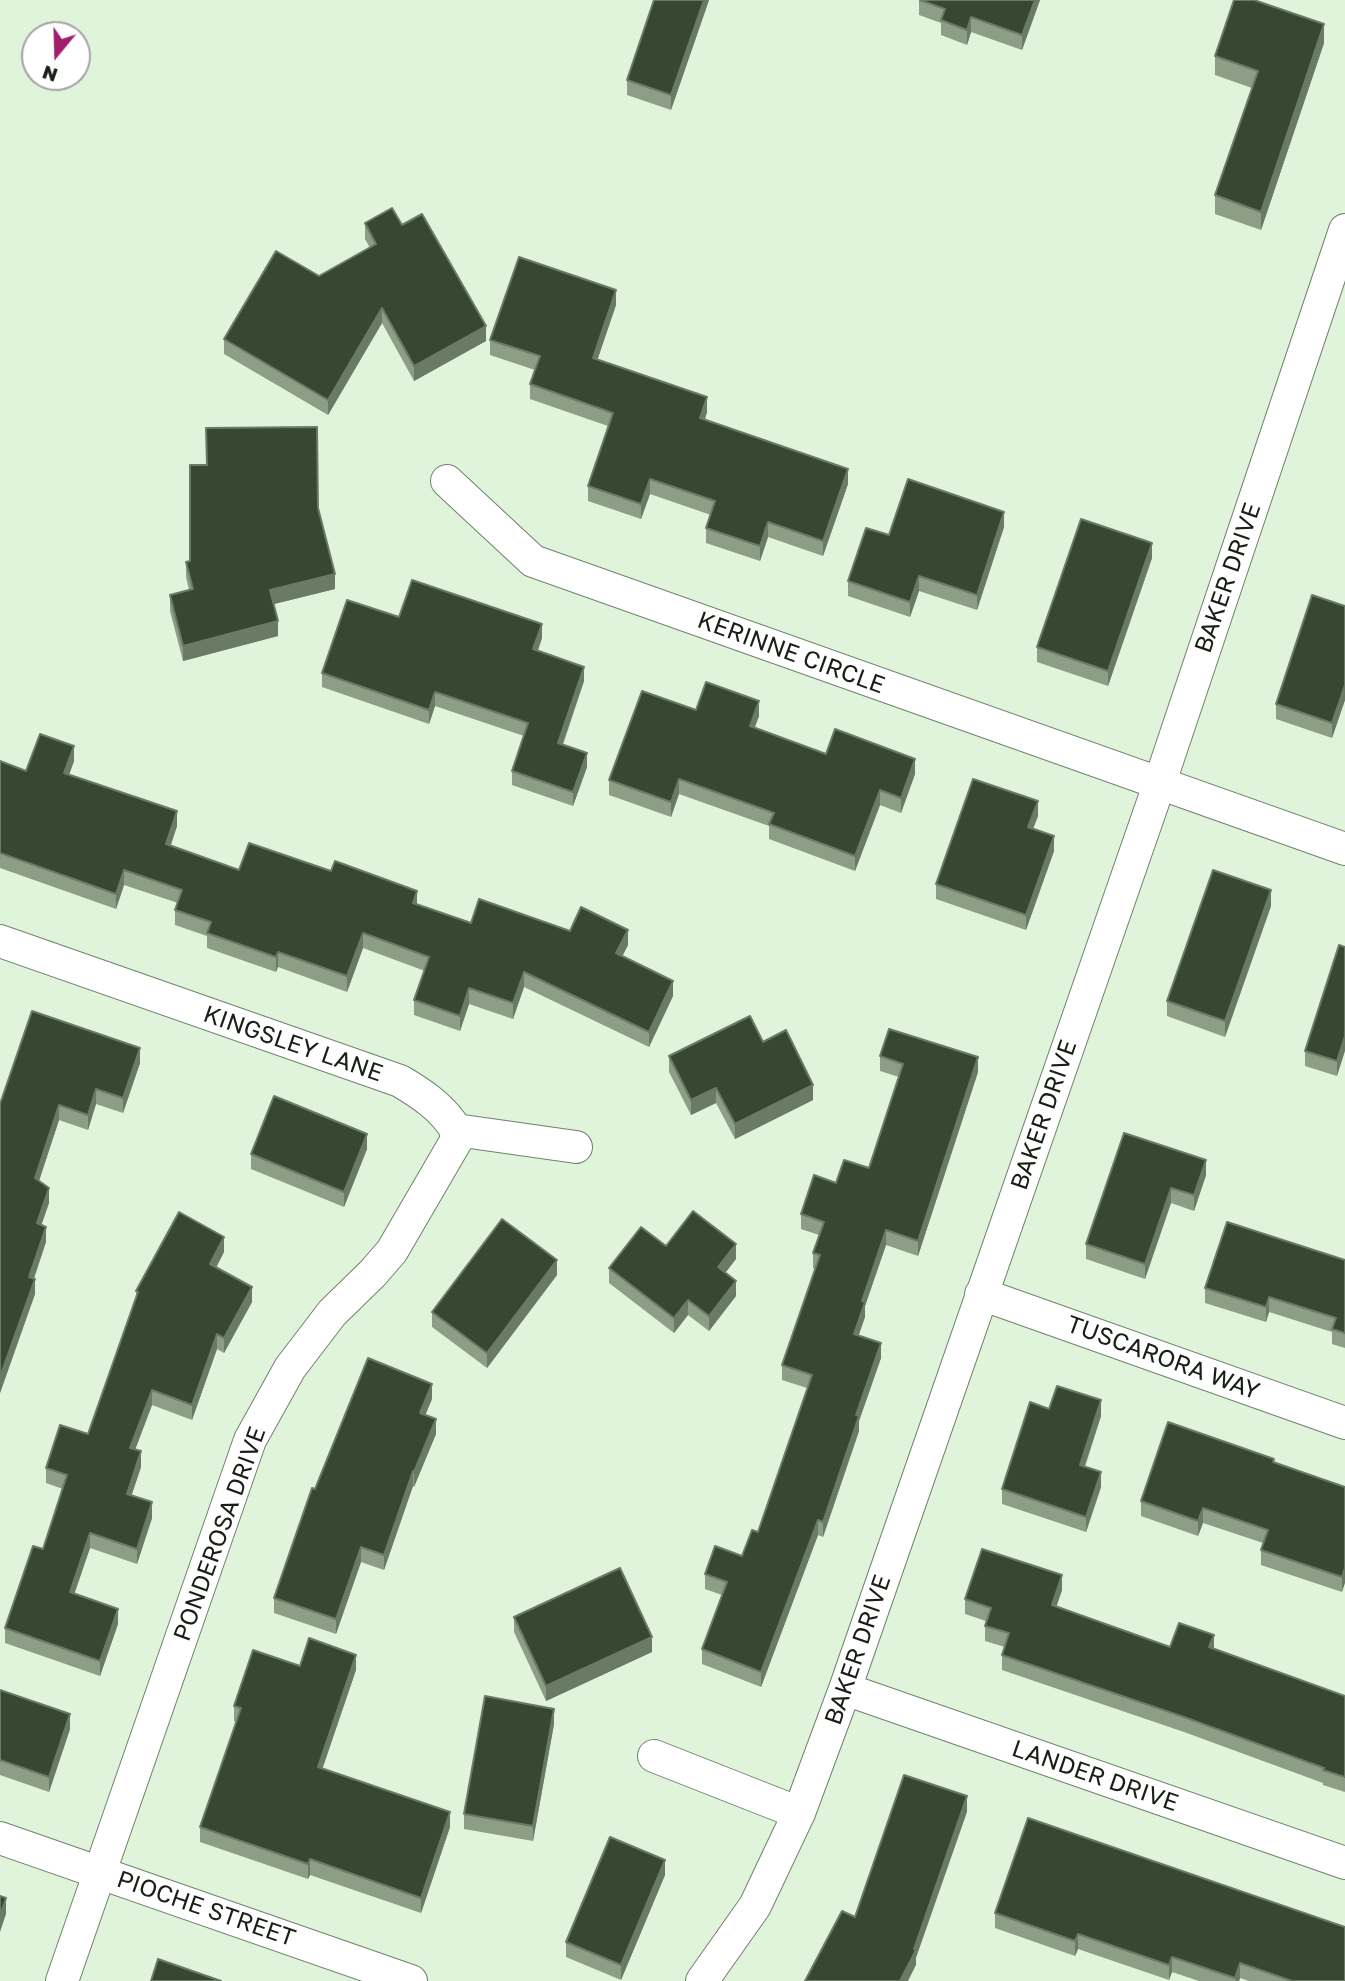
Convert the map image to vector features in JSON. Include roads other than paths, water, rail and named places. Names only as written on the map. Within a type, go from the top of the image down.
[{"type":"street","name":"BAKER DRIVE","points":[[702,1981],[755,1906],[799,1813],[845,1689],[1158,785],[1345,230]]},
{"type":"street","name":"KERINNE CIRCLE","points":[[447,481],[533,561],[1158,785],[1345,849]]},
{"type":"street","name":"KINGSLEY LANE","points":[[0,941],[400,1081],[423,1094],[449,1118],[456,1130]]},
{"type":"street","points":[[456,1130],[576,1147]]},
{"type":"street","name":"PONDEROSA DRIVE","points":[[62,1981],[250,1440],[299,1357],[332,1313],[392,1251],[456,1141],[456,1130]]},
{"type":"street","name":"TUSCARORA WAY","points":[[981,1294],[1345,1423]]},
{"type":"street","name":"LANDER DRIVE","points":[[845,1689],[1345,1863]]},
{"type":"street","points":[[654,1756],[799,1813]]},
{"type":"street","name":"PIOCHE STREET","points":[[0,1838],[411,1981]]}]
